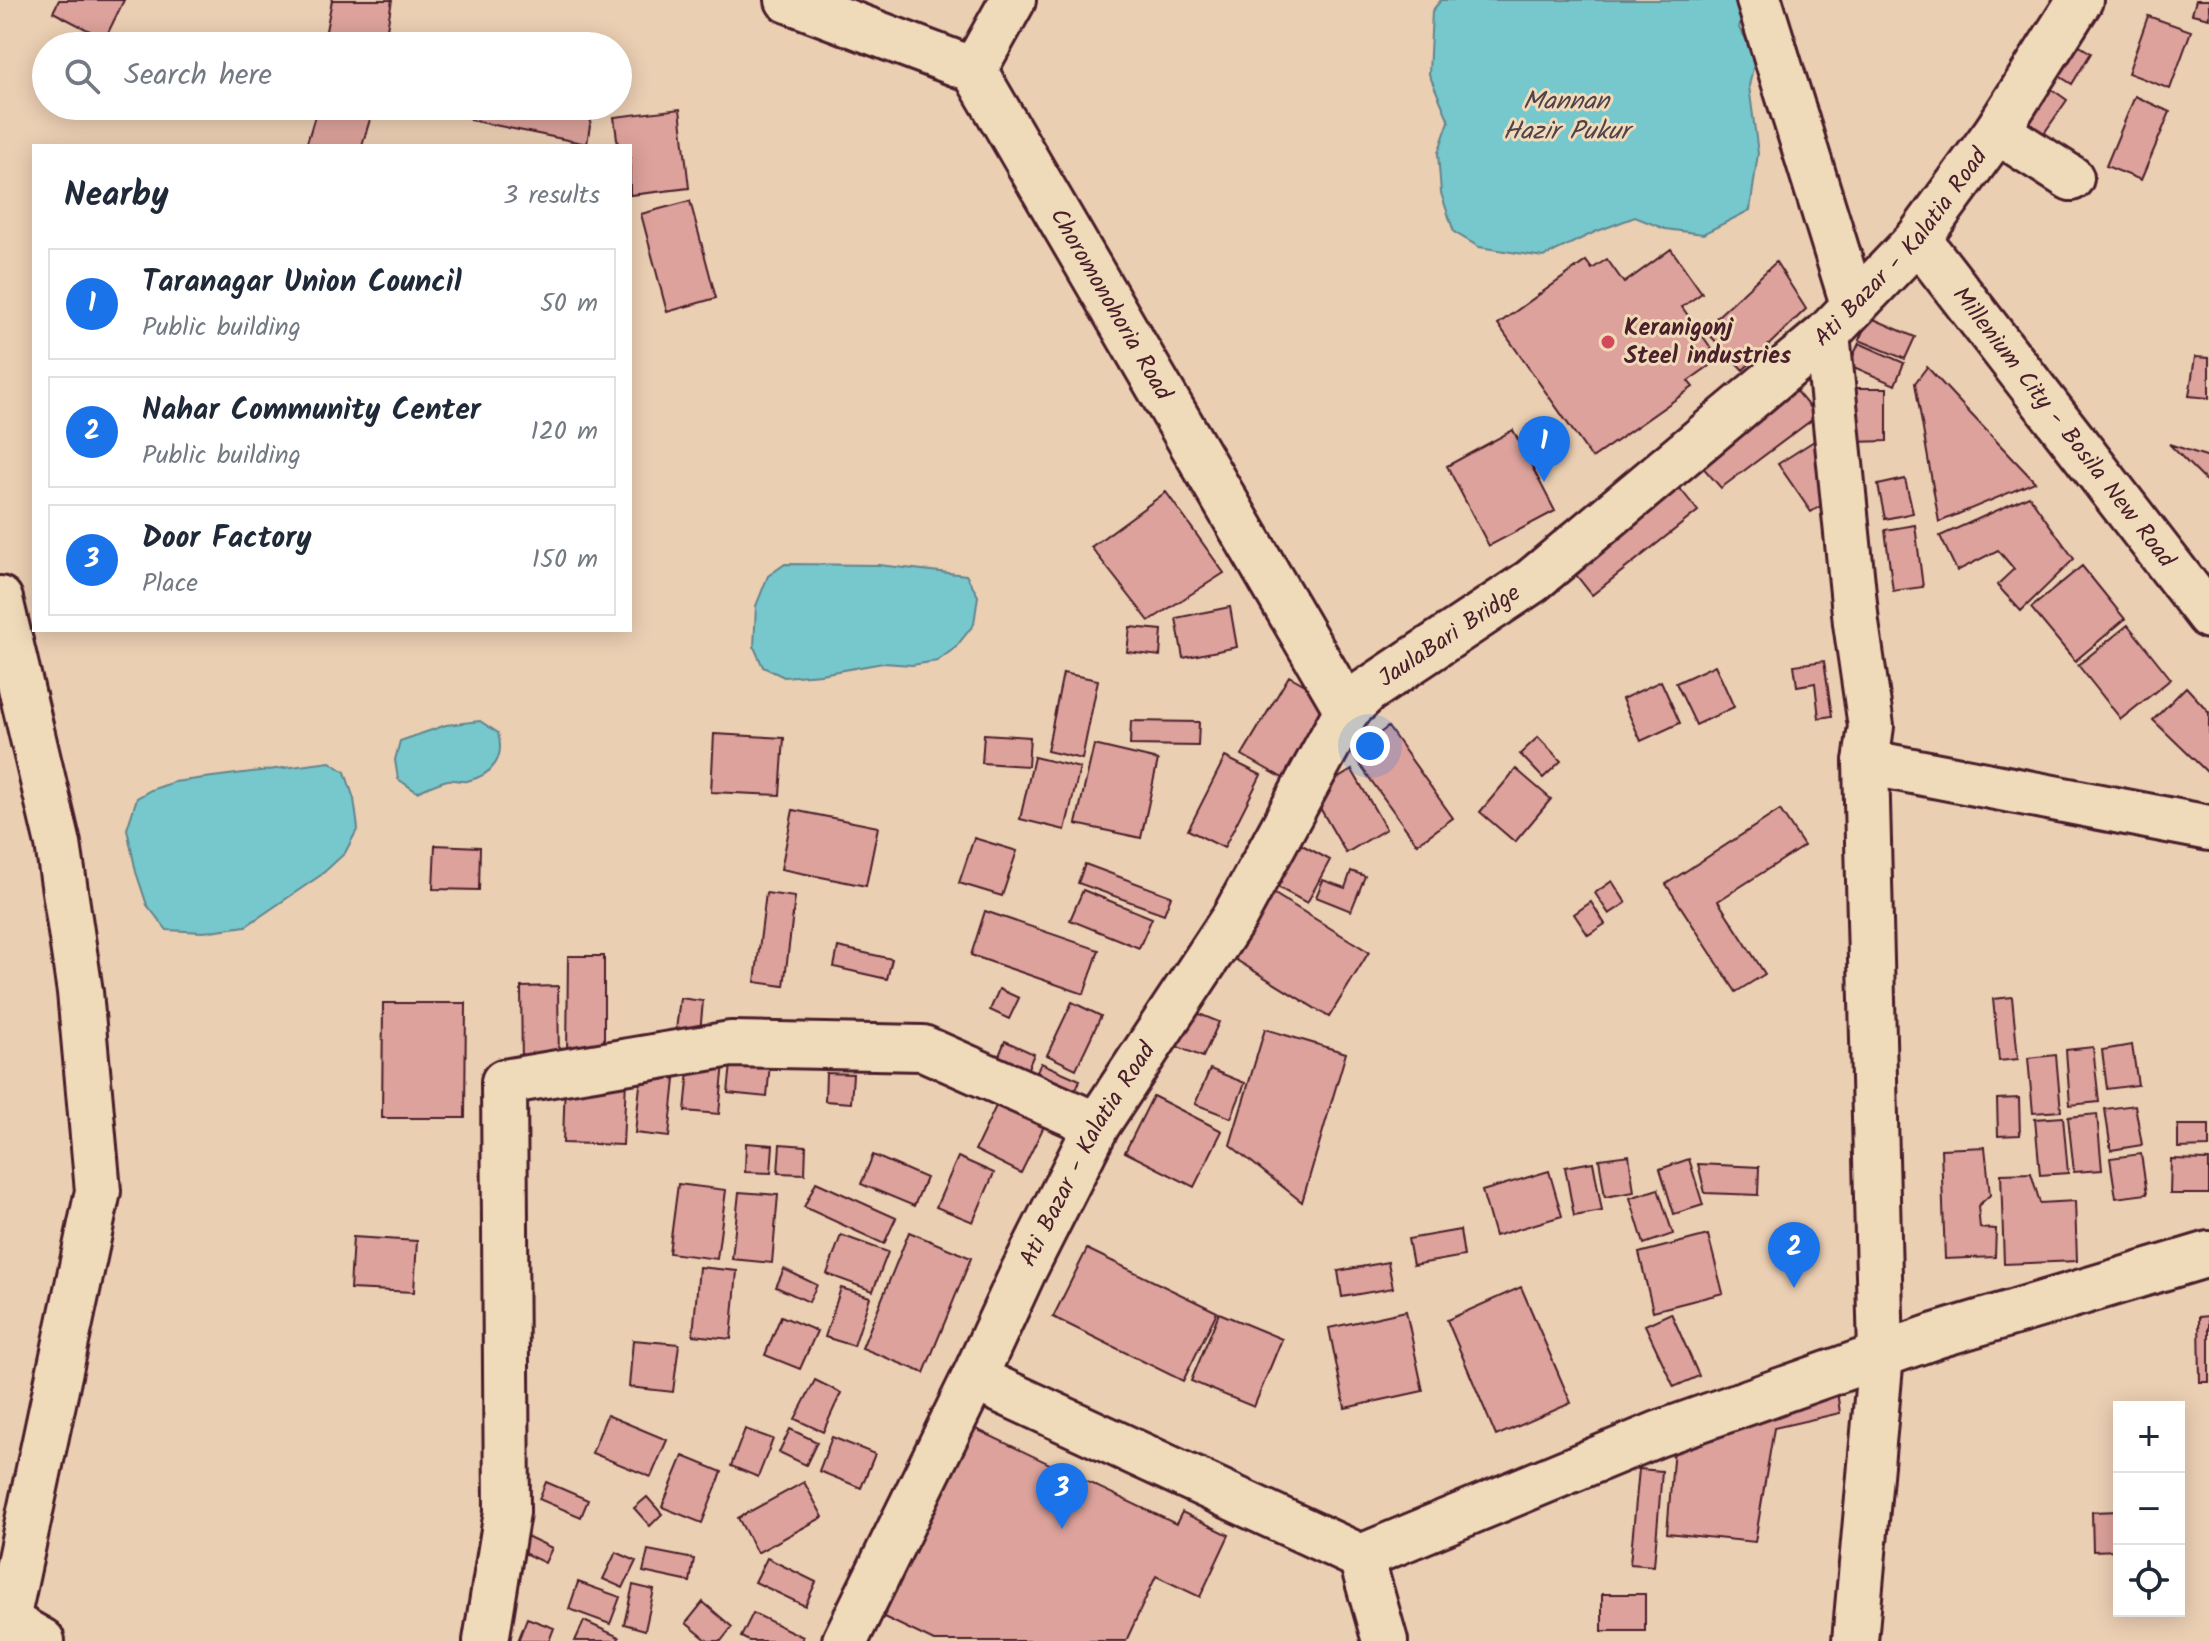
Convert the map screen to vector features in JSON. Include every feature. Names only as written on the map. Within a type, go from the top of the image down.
[{"type":"street","points":[[788,0],[974,70],[1013,0]]},
{"type":"street","points":[[1759,0],[1840,319],[1856,623],[1868,744],[1881,1355],[1855,1641]]},
{"type":"street","name":"Ati Bazar - Kalatia Road","points":[[1532,581],[1840,319],[1918,239],[1997,131],[2080,0]]},
{"type":"street","name":"Choromonohoria Road","points":[[974,70],[1357,701]]},
{"type":"street","points":[[1997,131],[2071,178]]},
{"type":"street","name":"Millenium City - Bosila New Road","points":[[1918,239],[2209,616]]},
{"type":"street","name":"JaulaBari Bridge","points":[[1357,701],[1532,581]]},
{"type":"street","points":[[0,599],[58,844],[80,992],[98,1191],[16,1626]]},
{"type":"street","name":"Ati Bazar - Kalatia Road","points":[[845,1641],[1097,1125],[1235,916],[1357,701]]},
{"type":"street","points":[[1868,744],[2209,828]]},
{"type":"street","points":[[486,1641],[507,1512],[504,1082],[731,1044],[923,1048],[1097,1125]]},
{"type":"street","points":[[974,1378],[1361,1557],[1658,1434],[1935,1336],[2209,1254]]},
{"type":"street","points":[[1361,1557],[1385,1641]]},
{"type":"water","name":"Mannan Hazir Pukur","points":[[1441,0],[1740,0],[1744,4],[1739,28],[1756,54],[1749,86],[1758,153],[1750,210],[1703,234],[1665,229],[1635,217],[1543,257],[1479,247],[1454,232],[1441,193],[1438,153],[1449,121],[1429,74],[1432,11]]},
{"type":"water","points":[[785,564],[879,565],[966,575],[978,596],[974,624],[955,648],[937,661],[912,665],[883,663],[784,677],[763,667],[754,647],[756,606],[768,576]]},
{"type":"water","points":[[480,721],[498,733],[500,742],[498,758],[490,770],[467,781],[444,781],[417,792],[398,779],[395,760],[400,741],[446,725]]},
{"type":"water","points":[[330,762],[345,772],[354,799],[358,828],[345,853],[321,875],[246,926],[203,932],[167,930],[147,905],[136,872],[127,829],[137,798],[174,782]]},
{"type":"building","points":[[59,0],[124,0],[108,32],[92,32],[53,12]]},
{"type":"building","points":[[332,0],[392,0],[386,32],[326,32]]},
{"type":"building","points":[[2196,0],[2209,0],[2209,18],[2192,14]]},
{"type":"building","points":[[2148,16],[2191,31],[2170,89],[2128,73]]},
{"type":"building","points":[[2070,40],[2091,53],[2072,84],[2051,71]]},
{"type":"building","points":[[2043,83],[2067,100],[2040,139],[2016,122]]},
{"type":"building","points":[[2135,96],[2170,112],[2141,180],[2106,166]]},
{"type":"building","points":[[680,109],[689,188],[632,195],[632,144],[618,144],[614,120],[632,120],[632,115]]},
{"type":"building","points":[[314,120],[370,120],[363,144],[307,144]]},
{"type":"building","points":[[470,120],[591,120],[587,144]]},
{"type":"building","points":[[690,201],[716,298],[667,312],[641,214]]},
{"type":"building","name":"Keranigonj Steel industries","points":[[1671,249],[1702,293],[1682,307],[1719,359],[1688,381],[1693,387],[1592,458],[1498,324],[1586,261],[1592,269],[1607,259],[1624,283]]},
{"type":"building","points":[[1776,262],[1806,309],[1743,370],[1704,329]]},
{"type":"building","points":[[1869,317],[1915,337],[1905,359],[1859,340]]},
{"type":"building","points":[[1859,343],[1904,363],[1895,385],[1849,365]]},
{"type":"building","points":[[2195,357],[2209,358],[2209,398],[2189,396]]},
{"type":"building","points":[[1927,367],[2035,482],[1939,522],[1915,383]]},
{"type":"building","points":[[1852,388],[1887,388],[1887,441],[1853,442]]},
{"type":"building","points":[[1795,390],[1817,416],[1721,488],[1699,463]]},
{"type":"building","points":[[1513,430],[1555,511],[1489,546],[1447,466]]},
{"type":"building","points":[[1814,441],[1850,487],[1811,512],[1778,464]]},
{"type":"building","points":[[2169,444],[2209,457],[2209,484]]},
{"type":"building","points":[[1905,479],[1913,513],[1885,519],[1878,485]]},
{"type":"building","points":[[1678,486],[1698,511],[1592,595],[1573,571]]},
{"type":"building","points":[[1166,492],[1224,573],[1149,621],[1091,547]]},
{"type":"building","points":[[2029,496],[2074,559],[2021,611],[1997,585],[2014,569],[1998,550],[1957,571],[1940,536]]},
{"type":"building","points":[[1915,525],[1923,587],[1893,591],[1885,530]]},
{"type":"building","points":[[2082,566],[2125,619],[2075,661],[2031,608]]},
{"type":"building","points":[[1230,607],[1237,647],[1183,658],[1176,618]]},
{"type":"building","points":[[2128,625],[2171,679],[2121,719],[2078,665]]},
{"type":"building","points":[[1130,627],[1162,630],[1160,656],[1127,652]]},
{"type":"building","points":[[1824,661],[1832,716],[1819,718],[1815,683],[1797,686],[1794,665]]},
{"type":"building","points":[[1715,665],[1734,707],[1696,725],[1676,683]]},
{"type":"building","points":[[1063,673],[1098,680],[1082,759],[1047,751]]},
{"type":"building","points":[[1289,676],[1334,701],[1288,781],[1242,755]]},
{"type":"building","points":[[1661,681],[1680,723],[1641,741],[1622,699]]},
{"type":"building","points":[[2186,687],[2209,712],[2207,772],[2153,720]]},
{"type":"building","points":[[1131,721],[1199,722],[1198,746],[1130,745]]},
{"type":"building","points":[[1388,727],[1453,818],[1417,844],[1352,754]]},
{"type":"building","points":[[714,734],[784,738],[780,795],[711,792]]},
{"type":"building","points":[[984,734],[1030,737],[1028,766],[982,763]]},
{"type":"building","points":[[1538,737],[1561,761],[1543,778],[1520,754]]},
{"type":"building","points":[[1094,745],[1158,760],[1141,838],[1076,824]]},
{"type":"building","points":[[1034,757],[1080,768],[1065,830],[1020,819]]},
{"type":"building","points":[[1225,757],[1261,775],[1224,848],[1188,830]]},
{"type":"building","points":[[1516,769],[1551,799],[1515,842],[1480,812]]},
{"type":"building","points":[[1352,770],[1386,829],[1346,853],[1312,794]]},
{"type":"building","points":[[793,810],[878,827],[866,886],[781,869]]},
{"type":"building","points":[[1780,810],[1804,846],[1718,901],[1765,974],[1736,992],[1666,884]]},
{"type":"building","points":[[974,838],[1017,851],[1002,896],[959,883]]},
{"type":"building","points":[[1291,839],[1330,860],[1307,903],[1268,882]]},
{"type":"building","points":[[435,845],[480,847],[479,890],[433,889]]},
{"type":"building","points":[[1085,864],[1171,896],[1164,914],[1078,883]]},
{"type":"building","points":[[1351,871],[1365,876],[1351,911],[1316,897],[1323,880],[1345,888]]},
{"type":"building","points":[[1612,881],[1626,903],[1609,914],[1595,893]]},
{"type":"building","points":[[1260,885],[1369,952],[1329,1017],[1220,950]]},
{"type":"building","points":[[1083,890],[1152,918],[1139,948],[1070,920]]},
{"type":"building","points":[[766,893],[795,897],[784,986],[755,982]]},
{"type":"building","points":[[1591,902],[1605,924],[1588,935],[1574,914]]},
{"type":"building","points":[[985,911],[1099,950],[1084,994],[971,955]]},
{"type":"building","points":[[838,947],[892,959],[887,979],[834,967]]},
{"type":"building","points":[[568,956],[604,956],[604,1056],[567,1056]]},
{"type":"building","points":[[558,986],[559,1063],[522,1064],[521,987]]},
{"type":"building","points":[[999,989],[1019,998],[1009,1019],[990,1010]]},
{"type":"building","points":[[2012,997],[2018,1059],[1999,1061],[1993,999]]},
{"type":"building","points":[[680,998],[703,1001],[700,1033],[676,1030]]},
{"type":"building","points":[[1072,1002],[1101,1016],[1076,1069],[1047,1055]]},
{"type":"building","points":[[383,1003],[466,1003],[465,1118],[382,1118]]},
{"type":"building","points":[[1182,1007],[1219,1022],[1203,1057],[1168,1043]]},
{"type":"building","points":[[735,1025],[773,1029],[767,1097],[728,1093]]},
{"type":"building","points":[[1265,1029],[1346,1053],[1302,1202],[1230,1145]]},
{"type":"building","points":[[1005,1041],[1034,1054],[1023,1080],[994,1068]]},
{"type":"building","points":[[2132,1045],[2138,1085],[2107,1089],[2102,1050]]},
{"type":"building","points":[[2093,1047],[2099,1102],[2070,1105],[2066,1050]]},
{"type":"building","points":[[2056,1055],[2061,1111],[2033,1113],[2028,1058]]},
{"type":"building","points":[[690,1060],[724,1063],[719,1114],[685,1111]]},
{"type":"building","points":[[1041,1063],[1080,1080],[1070,1104],[1030,1087]]},
{"type":"building","points":[[642,1066],[676,1070],[669,1137],[635,1133]]},
{"type":"building","points":[[1210,1069],[1245,1083],[1231,1118],[1195,1104]]},
{"type":"building","points":[[826,1073],[853,1074],[851,1103],[825,1101]]},
{"type":"building","points":[[565,1078],[626,1080],[623,1145],[563,1143]]},
{"type":"building","points":[[1005,1087],[1052,1110],[1021,1173],[975,1150]]},
{"type":"building","points":[[1153,1096],[1222,1131],[1194,1187],[1125,1152]]},
{"type":"building","points":[[2019,1098],[2020,1135],[1998,1136],[1997,1099]]},
{"type":"building","points":[[2135,1105],[2142,1145],[2111,1150],[2105,1109]]},
{"type":"building","points":[[2097,1114],[2102,1170],[2074,1172],[2068,1117]]},
{"type":"building","points":[[2063,1117],[2068,1173],[2040,1175],[2035,1119]]},
{"type":"building","points":[[2178,1125],[2209,1125],[2209,1147],[2178,1148]]},
{"type":"building","points":[[746,1143],[773,1145],[771,1173],[745,1172]]},
{"type":"building","points":[[780,1144],[806,1146],[805,1174],[778,1173]]},
{"type":"building","points":[[1985,1147],[1990,1195],[1978,1206],[1980,1228],[1996,1229],[1995,1257],[1945,1259],[1941,1149]]},
{"type":"building","points":[[2141,1154],[2147,1194],[2116,1198],[2110,1158]]},
{"type":"building","points":[[873,1155],[926,1178],[914,1206],[861,1184]]},
{"type":"building","points":[[1629,1155],[1634,1192],[1605,1197],[1599,1159]]},
{"type":"building","points":[[958,1157],[994,1173],[973,1222],[936,1207]]},
{"type":"building","points":[[1689,1159],[1703,1205],[1674,1214],[1660,1169]]},
{"type":"building","points":[[2171,1159],[2209,1160],[2209,1194],[2170,1194]]},
{"type":"building","points":[[1593,1162],[1602,1211],[1574,1216],[1565,1167]]},
{"type":"building","points":[[1698,1164],[1759,1167],[1758,1195],[1705,1193]]},
{"type":"building","points":[[1549,1171],[1562,1216],[1495,1236],[1482,1191]]},
{"type":"building","points":[[2031,1173],[2040,1203],[2075,1201],[2077,1261],[2004,1264],[2001,1174]]},
{"type":"building","points":[[816,1182],[896,1218],[884,1244],[804,1207]]},
{"type":"building","points":[[678,1184],[726,1190],[717,1259],[669,1253]]},
{"type":"building","points":[[1658,1189],[1673,1234],[1644,1244],[1630,1198]]},
{"type":"building","points":[[739,1192],[778,1195],[772,1263],[732,1259]]},
{"type":"building","points":[[1460,1230],[1464,1256],[1413,1265],[1408,1239]]},
{"type":"building","points":[[909,1232],[971,1258],[924,1373],[862,1348]]},
{"type":"building","points":[[841,1235],[888,1252],[873,1291],[827,1274]]},
{"type":"building","points":[[1708,1235],[1723,1293],[1653,1311],[1639,1253]]},
{"type":"building","points":[[353,1237],[417,1241],[414,1292],[350,1289]]},
{"type":"building","points":[[1087,1249],[1217,1312],[1183,1381],[1053,1317]]},
{"type":"building","points":[[1388,1262],[1393,1288],[1342,1297],[1338,1271]]},
{"type":"building","points":[[699,1267],[737,1271],[731,1339],[693,1335]]},
{"type":"building","points":[[784,1269],[817,1285],[809,1302],[776,1287]]},
{"type":"building","points":[[1521,1287],[1571,1403],[1496,1436],[1447,1320]]},
{"type":"building","points":[[841,1288],[870,1297],[854,1346],[825,1337]]},
{"type":"building","points":[[1406,1311],[1423,1391],[1345,1408],[1329,1328]]},
{"type":"building","points":[[1219,1313],[1282,1339],[1254,1407],[1191,1381]]},
{"type":"building","points":[[1671,1313],[1699,1376],[1674,1387],[1645,1325]]},
{"type":"building","points":[[781,1316],[817,1331],[800,1369],[765,1355]]},
{"type":"building","points":[[2209,1316],[2209,1382],[2200,1382],[2199,1317]]},
{"type":"building","points":[[633,1340],[679,1344],[673,1392],[629,1387]]},
{"type":"building","points":[[815,1380],[841,1393],[823,1432],[795,1419]]},
{"type":"building","points":[[1836,1383],[1840,1413],[1774,1428],[1755,1542],[1667,1533],[1675,1435]]},
{"type":"building","points":[[607,1415],[667,1440],[651,1477],[592,1453]]},
{"type":"building","points":[[957,1420],[1176,1524],[1182,1512],[1229,1535],[1200,1597],[1156,1576],[1126,1641],[934,1641],[867,1609]]},
{"type":"building","points":[[745,1429],[773,1439],[758,1477],[731,1466]]},
{"type":"building","points":[[790,1429],[817,1442],[806,1465],[779,1452]]},
{"type":"building","points":[[832,1437],[875,1454],[861,1488],[819,1471]]},
{"type":"building","points":[[683,1456],[722,1472],[702,1523],[662,1507]]},
{"type":"building","points":[[1639,1469],[1662,1471],[1654,1566],[1630,1564]]},
{"type":"building","points":[[546,1482],[588,1500],[581,1517],[539,1499]]},
{"type":"building","points":[[804,1482],[823,1517],[757,1553],[738,1518]]},
{"type":"building","points":[[647,1497],[662,1514],[650,1526],[634,1508]]},
{"type":"building","points":[[2113,1511],[2113,1550],[2093,1551],[2092,1512]]},
{"type":"building","points":[[516,1531],[552,1548],[545,1563],[509,1546]]},
{"type":"building","points":[[648,1550],[694,1559],[690,1582],[643,1572]]},
{"type":"building","points":[[616,1552],[636,1561],[623,1588],[603,1579]]},
{"type":"building","points":[[767,1558],[816,1582],[805,1606],[755,1582]]},
{"type":"building","points":[[578,1582],[620,1597],[610,1624],[569,1609]]},
{"type":"building","points":[[633,1585],[654,1590],[645,1630],[624,1624]]},
{"type":"building","points":[[1602,1594],[1645,1594],[1645,1631],[1602,1631]]},
{"type":"building","points":[[703,1602],[732,1627],[721,1641],[708,1641],[686,1623]]},
{"type":"building","points":[[753,1613],[803,1637],[801,1641],[749,1641],[741,1637]]},
{"type":"building","points":[[527,1618],[554,1628],[549,1641],[518,1641]]},
{"type":"building","points":[[584,1621],[619,1637],[618,1641],[575,1641]]},
{"type":"place","name":"Keranigonj Steel industries","points":[[1608,342]]},
{"type":"place","name":"Taranagar Union Council","points":[[1544,482]]},
{"type":"place","name":"Nahar Community Center","points":[[1794,1288]]},
{"type":"place","name":"Door Factory","points":[[1062,1529]]}]
